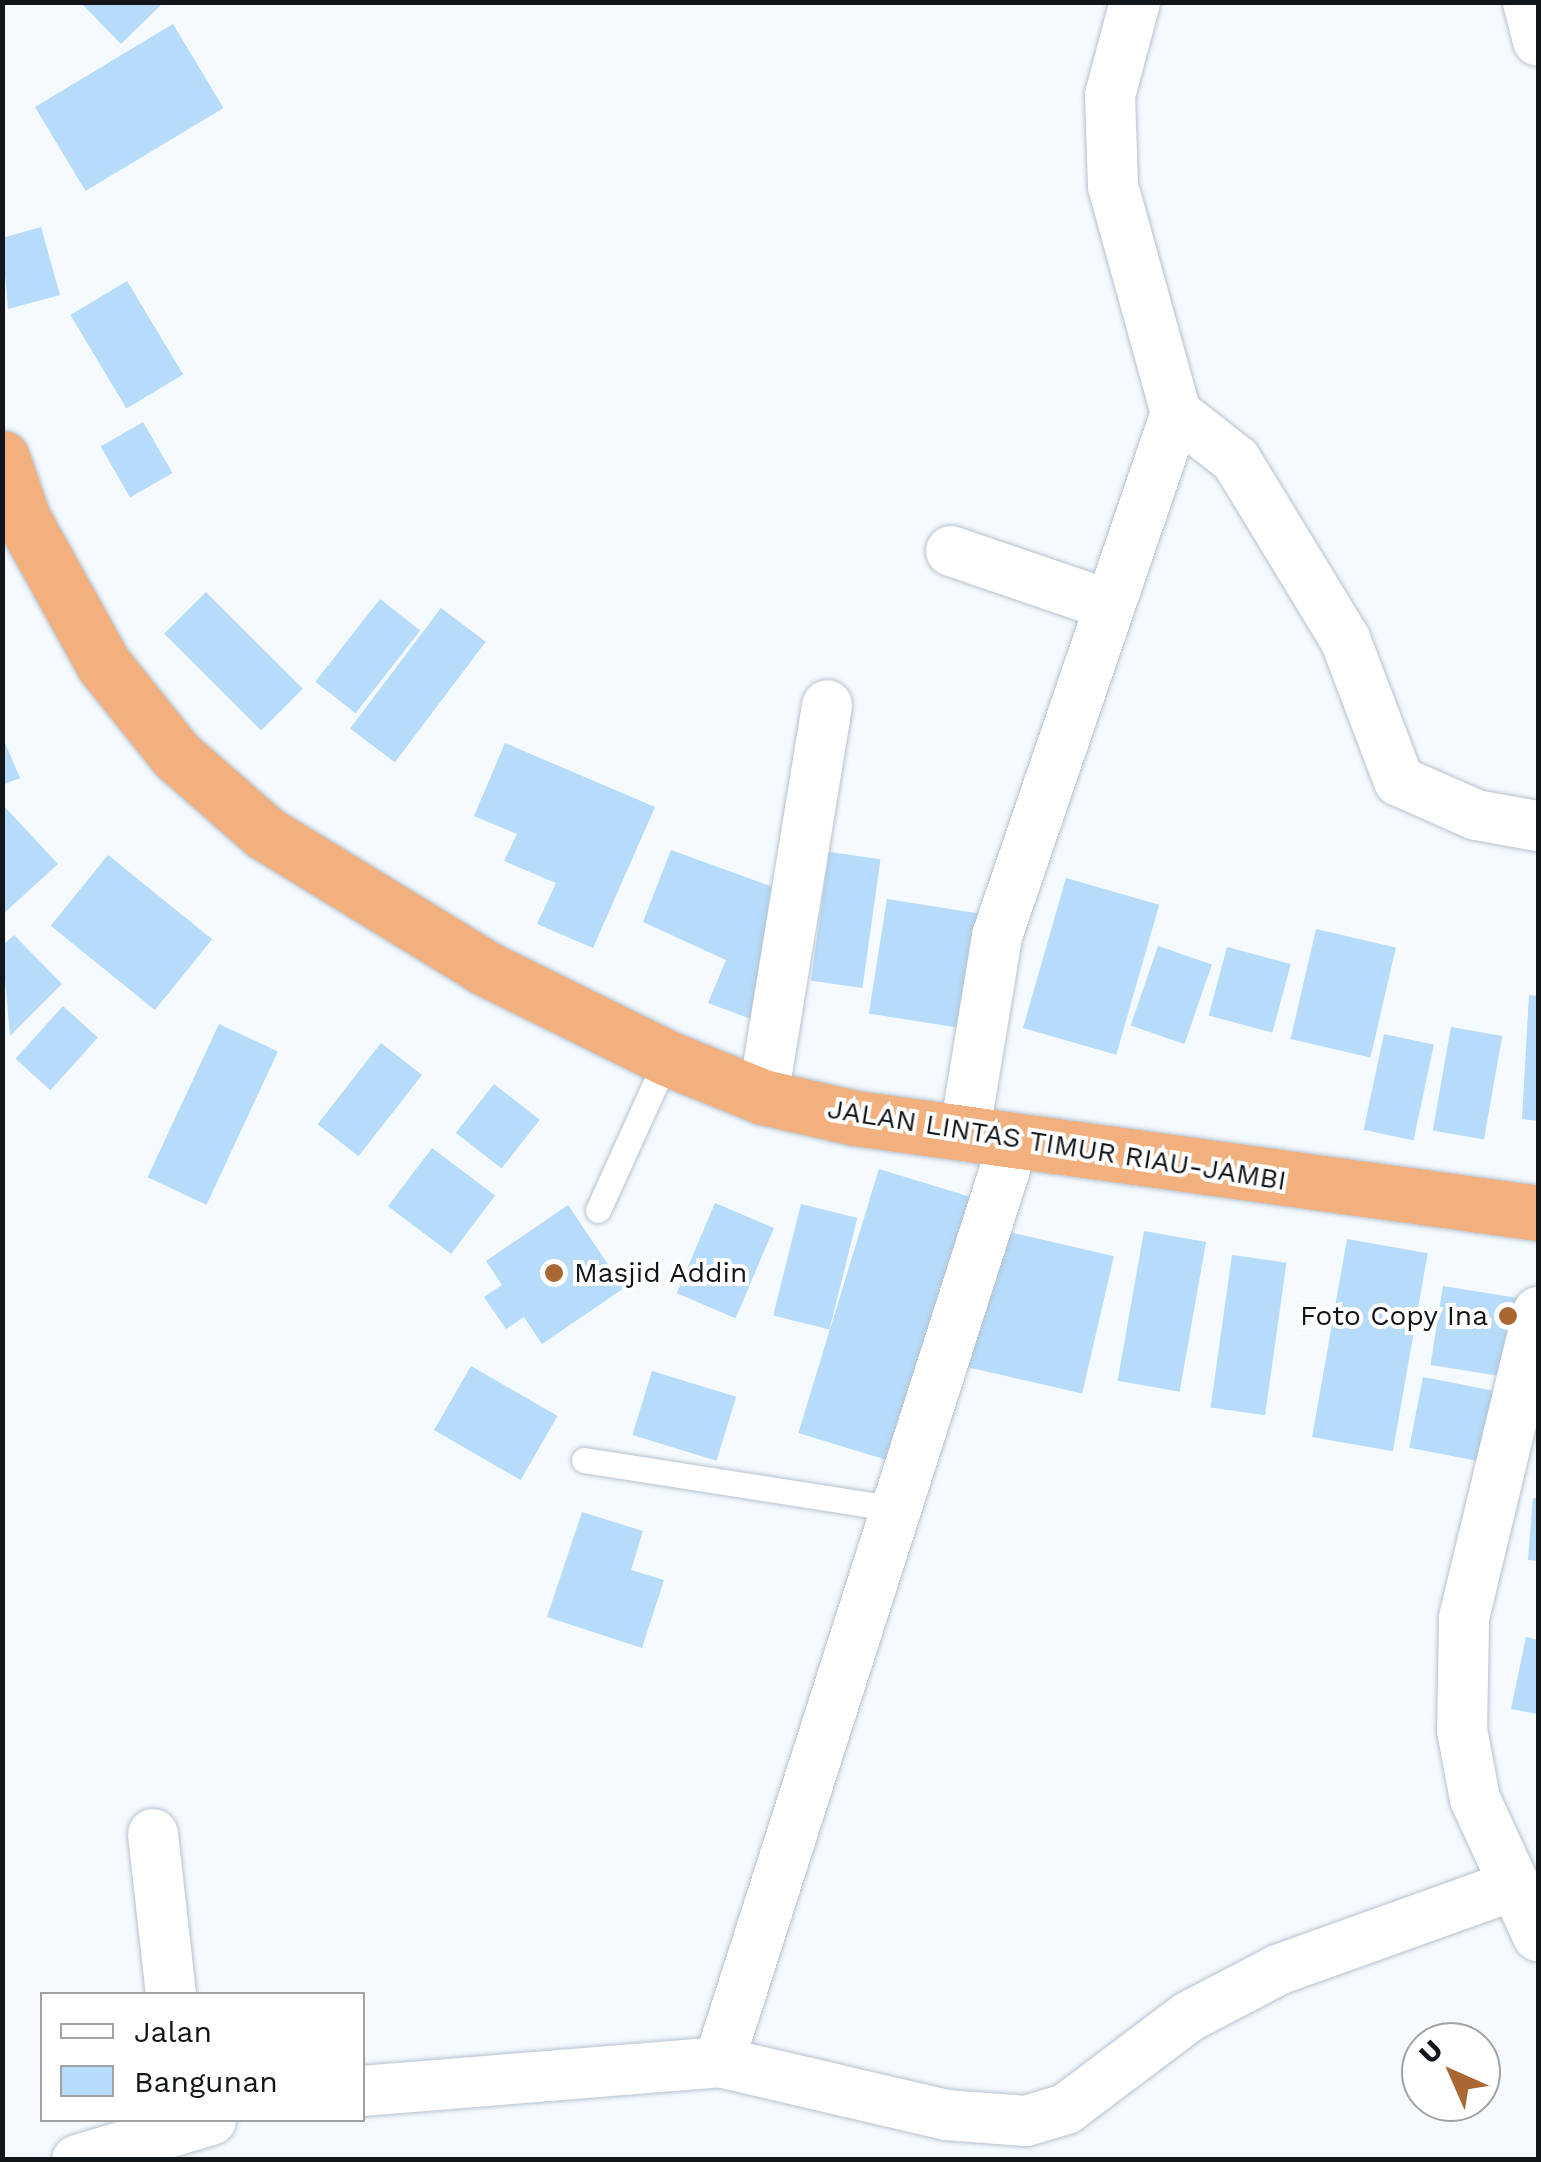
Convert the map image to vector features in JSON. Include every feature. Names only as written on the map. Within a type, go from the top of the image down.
[{"type":"highway","name":"JALAN LINTAS TIMUR RIAU-JAMBI","points":[[2,458],[13,522],[104,665],[176,755],[266,833],[485,968],[668,1058],[764,1096],[988,1140],[1538,1212]]},
{"type":"street","points":[[719,2062],[898,1509],[988,1140],[997,936],[1176,413],[1114,186],[1110,95],[1135,2]]},
{"type":"street","points":[[1528,2],[1538,40]]},
{"type":"street","points":[[1176,413],[1236,460],[1344,639],[1399,781],[1476,815],[1538,826]]},
{"type":"street","points":[[951,550],[1109,604]]},
{"type":"street","points":[[764,1096],[827,705]]},
{"type":"street","points":[[1538,1312],[1464,1618],[1465,1747],[1475,1799],[1538,1936]]},
{"type":"street","points":[[153,1834],[171,1992]]},
{"type":"street","points":[[365,2091],[719,2062],[946,2114],[1026,2121],[1066,2109],[1188,2017],[1280,1969],[1512,1886]]},
{"type":"street","points":[[76,2160],[194,2131]]},
{"type":"lane","points":[[598,1210],[668,1058]]},
{"type":"lane","points":[[584,1460],[898,1509]]},
{"type":"building","points":[[80,2],[164,2],[121,44]]},
{"type":"building","points":[[173,24],[223,108],[85,191],[35,107]]},
{"type":"building","points":[[41,227],[60,295],[8,309],[2,238]]},
{"type":"building","points":[[127,281],[183,374],[127,408],[70,315]]},
{"type":"building","points":[[143,422],[172,473],[130,498],[101,446]]},
{"type":"building","points":[[206,592],[303,689],[261,731],[164,634]]},
{"type":"building","points":[[380,599],[420,630],[356,713],[315,682]]},
{"type":"building","points":[[441,608],[486,642],[395,762],[350,729]]},
{"type":"building","points":[[2,736],[20,778],[2,785]]},
{"type":"building","points":[[505,743],[655,807],[593,948],[537,924],[556,883],[504,861],[517,834],[474,816]]},
{"type":"building","points":[[2,804],[58,864],[2,915]]},
{"type":"building","points":[[671,850],[781,890],[754,1020],[708,1003],[726,960],[643,922]]},
{"type":"building","points":[[829,852],[880,859],[862,988],[811,981]]},
{"type":"building","points":[[108,855],[212,939],[155,1010],[51,926]]},
{"type":"building","points":[[1066,878],[1159,905],[1116,1055],[1023,1028]]},
{"type":"building","points":[[887,899],[982,914],[964,1029],[869,1014]]},
{"type":"building","points":[[1316,929],[1396,947],[1370,1058],[1291,1039]]},
{"type":"building","points":[[14,935],[62,984],[10,1036],[2,946]]},
{"type":"building","points":[[1158,946],[1212,965],[1185,1044],[1131,1025]]},
{"type":"building","points":[[1227,947],[1291,964],[1272,1033],[1209,1016]]},
{"type":"building","points":[[1529,995],[1538,996],[1538,1121],[1522,1119]]},
{"type":"building","points":[[63,1006],[98,1037],[50,1090],[15,1059]]},
{"type":"building","points":[[219,1024],[278,1051],[206,1205],[148,1177]]},
{"type":"building","points":[[1451,1027],[1502,1036],[1484,1139],[1433,1130]]},
{"type":"building","points":[[1384,1034],[1434,1045],[1414,1140],[1364,1130]]},
{"type":"building","points":[[381,1043],[422,1075],[359,1156],[318,1124]]},
{"type":"building","points":[[494,1084],[540,1120],[502,1169],[456,1133]]},
{"type":"building","points":[[432,1148],[495,1196],[451,1254],[388,1206]]},
{"type":"building","points":[[879,1169],[987,1202],[906,1466],[798,1433]]},
{"type":"building","points":[[715,1203],[774,1228],[736,1318],[677,1293]]},
{"type":"building","points":[[801,1204],[857,1218],[829,1330],[773,1316]]},
{"type":"building","name":"Masjid Addin","points":[[568,1205],[624,1288],[542,1344],[524,1317],[506,1329],[484,1297],[502,1285],[486,1261]]},
{"type":"building","points":[[996,1229],[1114,1256],[1082,1394],[964,1366]]},
{"type":"building","points":[[1144,1231],[1206,1242],[1180,1392],[1118,1381]]},
{"type":"building","points":[[1347,1239],[1428,1253],[1393,1451],[1312,1437]]},
{"type":"building","points":[[1232,1255],[1286,1263],[1265,1415],[1211,1408]]},
{"type":"building","points":[[1443,1286],[1527,1299],[1514,1378],[1430,1365]]},
{"type":"building","points":[[471,1366],[558,1416],[521,1480],[434,1430]]},
{"type":"building","points":[[652,1371],[736,1397],[717,1461],[632,1435]]},
{"type":"building","points":[[1423,1377],[1507,1393],[1494,1464],[1409,1448]]},
{"type":"building","points":[[1533,1498],[1538,1498],[1538,1561],[1528,1560]]},
{"type":"building","points":[[582,1512],[643,1531],[631,1570],[664,1580],[642,1648],[547,1617]]},
{"type":"building","points":[[1526,1637],[1538,1640],[1538,1714],[1511,1709]]},
{"type":"place","name":"Masjid Addin","points":[[554,1273]]},
{"type":"place","name":"Foto Copy Ina","points":[[1508,1316]]}]
